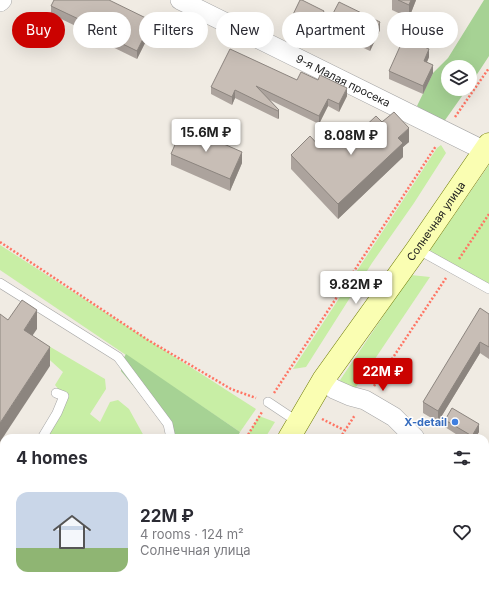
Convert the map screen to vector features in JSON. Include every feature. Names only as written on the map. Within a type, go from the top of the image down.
[{"type":"main road","name":"Солнечная улица","points":[[293,430],[323,380],[487,148]]},
{"type":"street","name":"9-я Малая просека","points":[[180,0],[446,132],[487,148]]},
{"type":"street","points":[[323,380],[334,389],[350,396],[365,400],[394,417],[411,434]]},
{"type":"lane","points":[[417,249],[452,270],[489,289]]},
{"type":"lane","points":[[0,282],[118,357],[168,424],[170,434]]},
{"type":"lane","points":[[44,434],[57,414],[64,396],[56,393]]},
{"type":"lane","points":[[268,402],[293,430]]},
{"type":"path","points":[[248,434],[268,402],[489,68]]},
{"type":"path","points":[[343,434],[489,214]]},
{"type":"path","points":[[0,242],[148,340],[231,390],[268,402]]},
{"type":"green space","points":[[484,0],[489,0],[489,56],[477,74],[477,60],[446,60],[454,48],[458,48],[458,42]]},
{"type":"green space","points":[[441,65],[441,96],[462,96],[443,123],[417,106],[433,73]]},
{"type":"green space","points":[[441,145],[446,153],[414,203],[372,263],[306,367],[293,369],[437,148]]},
{"type":"green space","points":[[489,165],[489,289],[433,258],[430,250]]},
{"type":"green space","points":[[0,245],[256,409],[240,432],[0,270]]},
{"type":"green space","points":[[411,275],[430,277],[350,396],[334,389]]},
{"type":"green space","points":[[47,345],[105,379],[106,389],[90,414],[100,422],[110,402],[118,400],[129,409],[143,434],[44,434],[64,396],[55,385],[63,372],[41,352]]},
{"type":"green space","points":[[126,354],[240,432],[239,434],[169,434],[157,414],[121,371],[122,361]]},
{"type":"green space","points":[[259,416],[275,422],[268,434],[248,434]]},
{"type":"building","points":[[54,0],[109,0],[139,15],[139,47],[137,51],[131,48],[131,12],[73,12],[73,16],[51,6]]},
{"type":"building","points":[[300,0],[324,11],[324,12],[294,12]]},
{"type":"building","points":[[398,0],[411,0],[409,5]]},
{"type":"building","points":[[339,2],[360,12],[334,12]]},
{"type":"building","points":[[399,48],[429,49],[424,61],[433,65],[423,86],[389,71]]},
{"type":"building","points":[[230,49],[297,80],[301,72],[318,80],[320,75],[347,88],[339,104],[328,99],[319,116],[256,86],[279,110],[278,111],[235,90],[232,97],[211,87]]},
{"type":"building","points":[[394,112],[409,128],[398,138],[403,143],[338,204],[291,155],[310,136],[321,148],[332,137],[342,148],[376,116],[382,122]]},
{"type":"building","points":[[183,126],[242,152],[230,179],[171,154]]},
{"type":"building","points":[[22,300],[37,310],[24,330],[50,347],[0,423],[0,314],[8,320]]},
{"type":"building","points":[[480,308],[489,314],[489,347],[480,342],[438,411],[423,402]]},
{"type":"building","points":[[452,408],[479,424],[473,434],[469,434],[445,420]]},
{"type":"place","name":"X-detail","points":[[455,422]]}]
